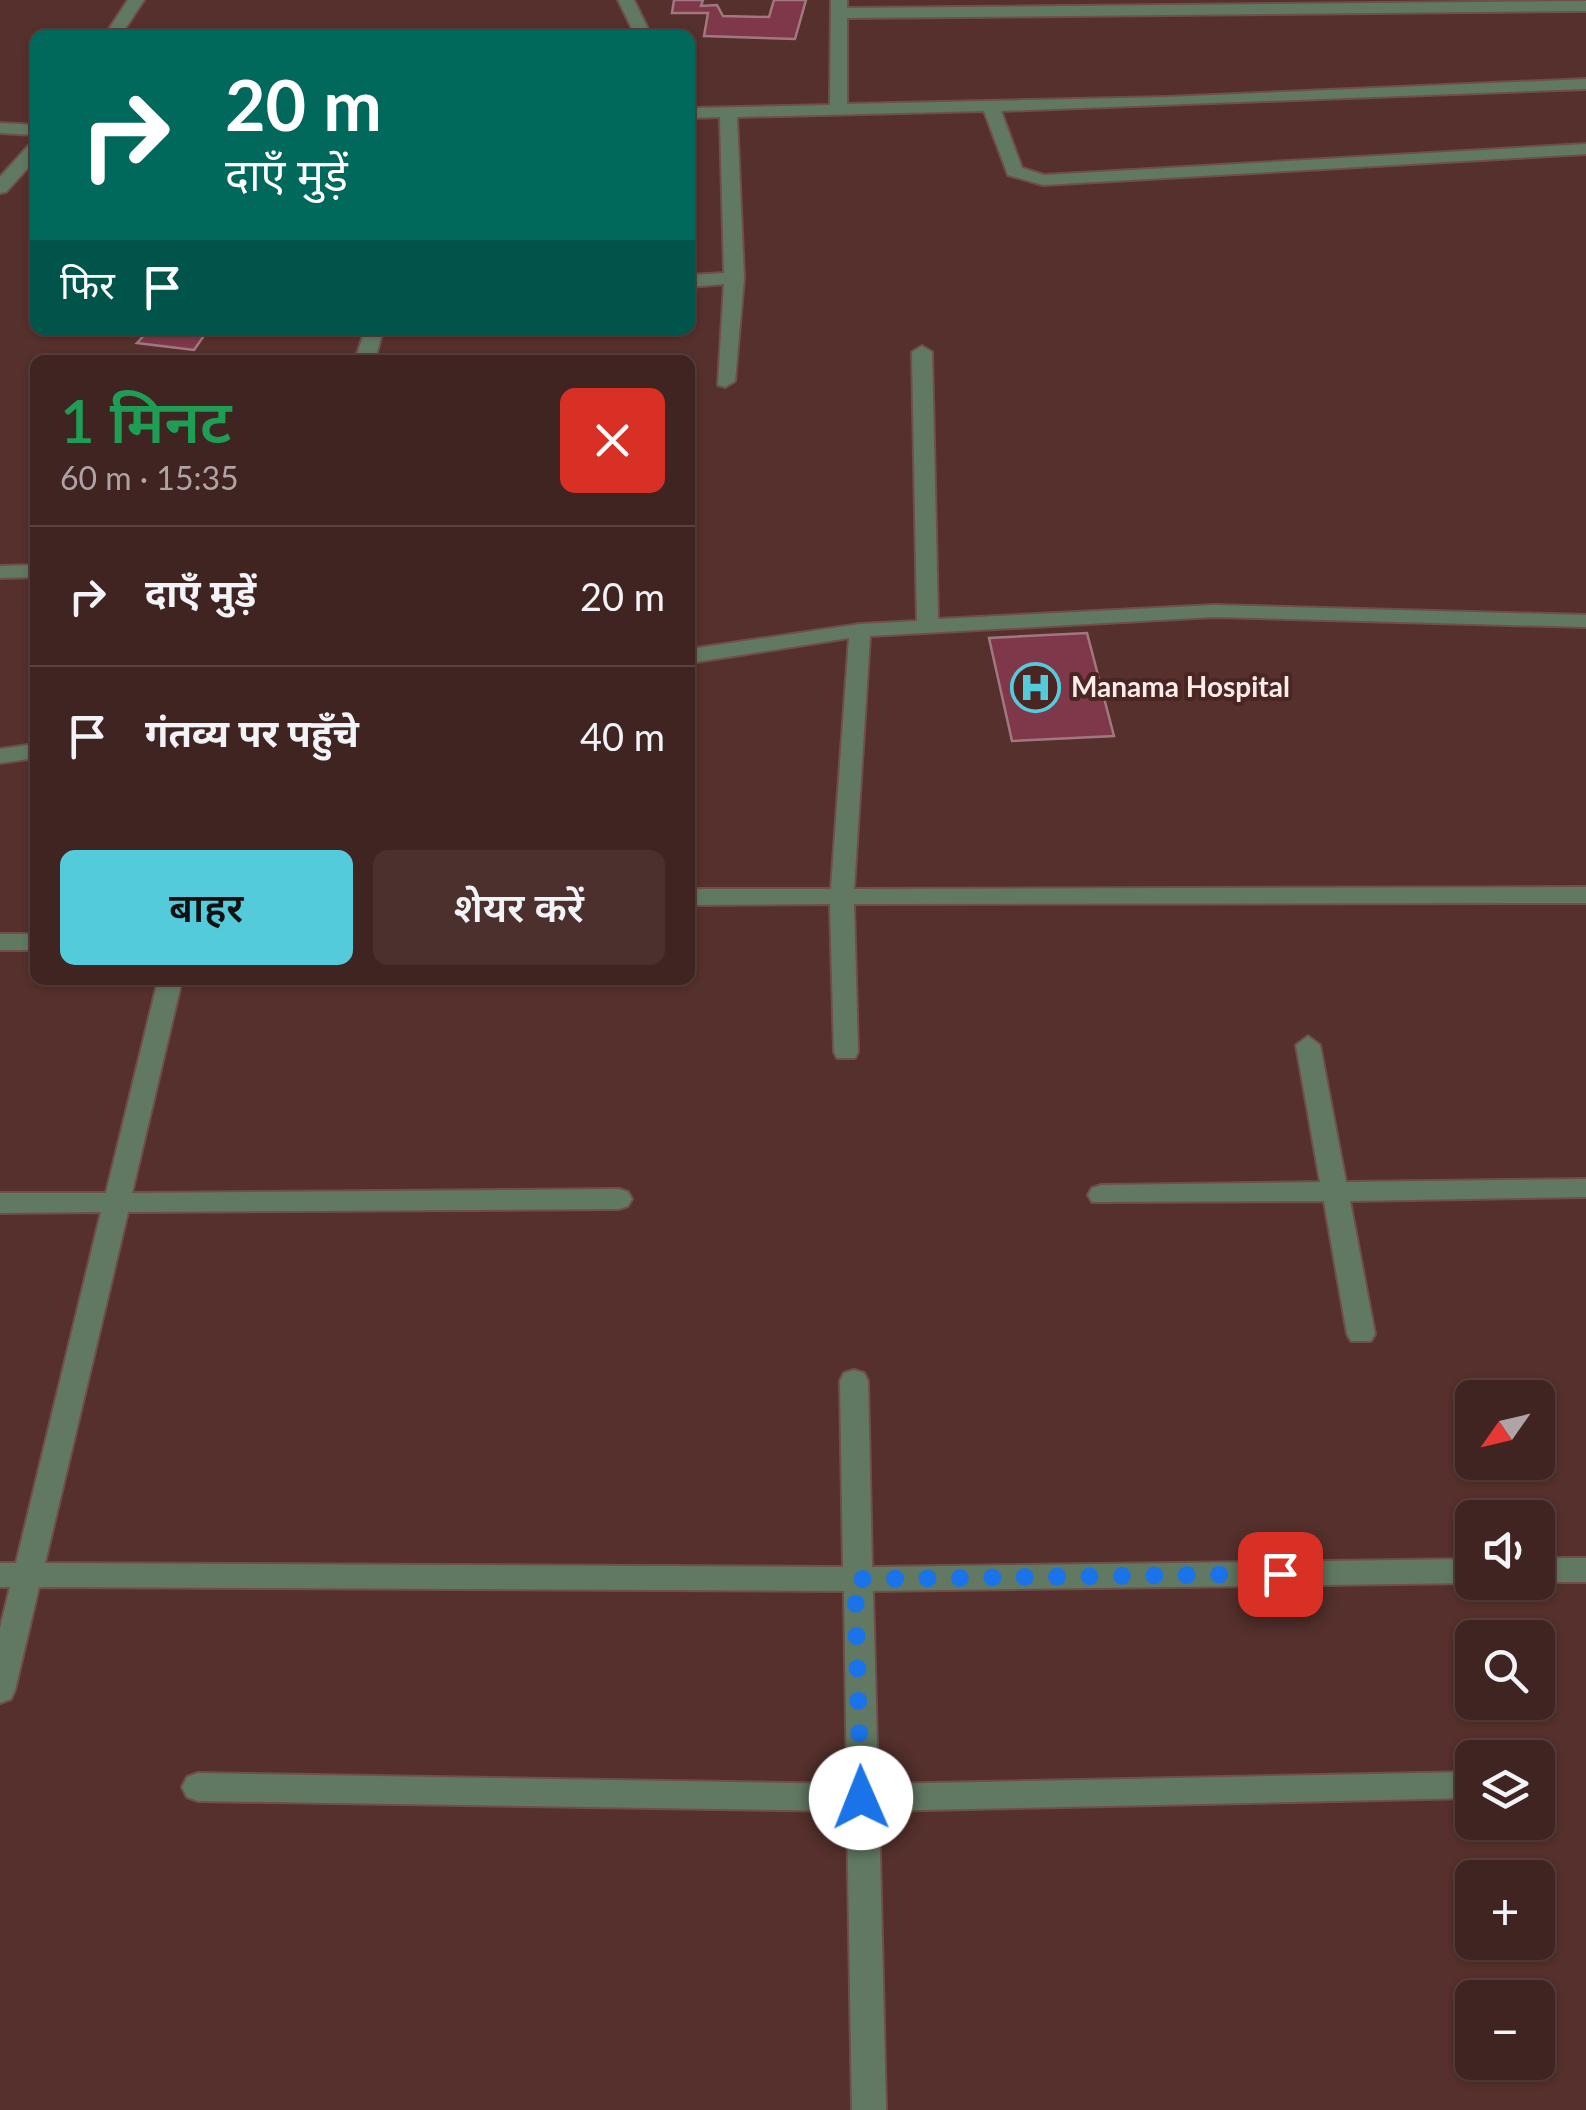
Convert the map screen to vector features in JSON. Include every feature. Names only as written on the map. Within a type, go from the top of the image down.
[{"type":"street","points":[[116,30],[136,0]]},
{"type":"street","points":[[626,0],[641,30]]},
{"type":"street","points":[[838,110],[839,6],[1586,6]]},
{"type":"street","points":[[695,109],[728,112],[991,106],[1586,84]]},
{"type":"street","points":[[991,106],[1014,171],[1043,180],[1586,149]]},
{"type":"street","points":[[725,381],[737,214],[728,112]]},
{"type":"street","points":[[0,128],[30,130]]},
{"type":"street","points":[[0,146],[30,147]]},
{"type":"street","points":[[0,188],[30,153]]},
{"type":"street","points":[[695,281],[735,278]]},
{"type":"street","points":[[922,352],[928,627]]},
{"type":"street","points":[[0,572],[30,571]]},
{"type":"street","points":[[695,655],[860,630],[1214,611],[1586,620]]},
{"type":"street","points":[[846,1052],[842,896],[860,630]]},
{"type":"street","points":[[0,756],[30,752]]},
{"type":"street","points":[[695,897],[1586,895]]},
{"type":"street","points":[[0,942],[30,942]]},
{"type":"street","points":[[0,1690],[14,1576],[117,1204],[169,985]]},
{"type":"street","points":[[1308,1045],[1361,1334]]},
{"type":"street","points":[[1101,1195],[1586,1188]]},
{"type":"street","points":[[0,1203],[618,1199]]},
{"type":"street","points":[[854,1381],[855,1579],[869,2110]]},
{"type":"street","points":[[1555,1570],[1586,1570]]},
{"type":"street","points":[[14,1576],[855,1579],[1455,1571]]},
{"type":"street","points":[[198,1787],[861,1798],[1455,1785]]},
{"type":"building","points":[[674,0],[703,0],[701,6],[717,5],[723,16],[769,17],[774,0],[806,0],[795,39],[704,36],[708,13],[672,13]]},
{"type":"building","points":[[144,335],[204,335],[194,350],[137,343]]},
{"type":"building","points":[[1087,633],[1114,736],[1012,741],[989,638]]},
{"type":"place","name":"Manama Hospital","points":[[1036,687]]},
{"type":"route","points":[[861,1798],[855,1579],[1280,1574]]}]
